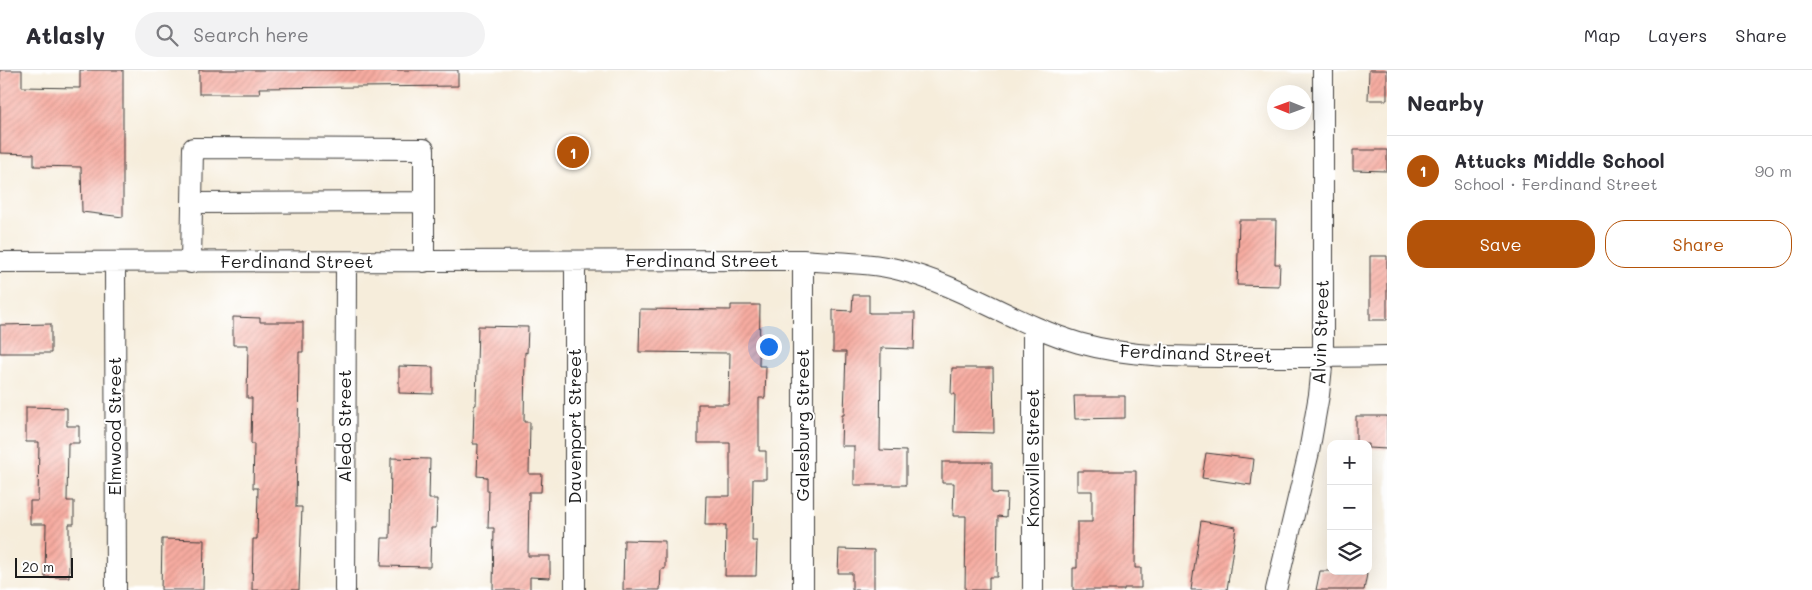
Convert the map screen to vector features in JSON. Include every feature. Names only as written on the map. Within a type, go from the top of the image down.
[{"type":"street","name":"Alvin Street","points":[[1276,590],[1309,452],[1319,395],[1323,357],[1323,70]]},
{"type":"street","points":[[190,263],[193,148],[424,149],[424,262]]},
{"type":"street","points":[[192,203],[424,202]]},
{"type":"street","name":"Ferdinand Street","points":[[0,262],[803,260],[868,265],[899,270],[923,277],[1033,326],[1078,342],[1111,350],[1149,355],[1193,357],[1387,356]]},
{"type":"street","name":"Galesburg Street","points":[[803,260],[803,590]]},
{"type":"street","name":"Elmwood Street","points":[[115,262],[116,590]]},
{"type":"street","name":"Aledo Street","points":[[345,590],[346,262]]},
{"type":"street","name":"Davenport Street","points":[[575,262],[575,590]]},
{"type":"street","name":"Knoxville Street","points":[[1033,326],[1033,590]]},
{"type":"building","points":[[0,70],[22,70],[22,87],[80,88],[80,70],[123,70],[123,217],[82,212],[81,167],[34,166],[34,154],[0,153]]},
{"type":"building","points":[[199,70],[458,70],[458,86],[259,88],[260,94],[199,94]]},
{"type":"building","points":[[1369,70],[1387,70],[1387,100],[1368,100]]},
{"type":"building","points":[[1353,150],[1387,150],[1387,171],[1353,170]]},
{"type":"building","points":[[1239,220],[1276,220],[1275,264],[1280,264],[1279,286],[1237,285]]},
{"type":"building","points":[[1370,256],[1387,256],[1387,320],[1370,320]]},
{"type":"building","points":[[853,295],[869,295],[869,313],[915,313],[914,349],[881,348],[880,450],[906,451],[906,485],[854,485],[854,446],[841,446],[846,352],[833,352],[833,310],[852,311]]},
{"type":"building","points":[[731,305],[760,305],[759,366],[766,366],[765,398],[759,398],[759,451],[766,451],[766,479],[753,479],[752,541],[757,541],[756,576],[725,576],[726,525],[705,525],[706,496],[730,496],[730,443],[698,443],[698,404],[729,404],[730,353],[639,352],[640,309],[731,310]]},
{"type":"building","points":[[233,317],[260,318],[260,322],[303,322],[303,352],[299,352],[296,507],[302,507],[299,590],[252,590],[253,539],[257,539],[258,488],[253,488],[254,444],[251,444],[252,398],[247,398],[248,345],[233,345]]},
{"type":"building","points":[[51,324],[51,353],[0,353],[0,325]]},
{"type":"building","points":[[478,326],[528,327],[527,353],[525,352],[524,422],[530,422],[529,474],[542,474],[541,492],[529,492],[528,556],[550,556],[550,578],[530,577],[530,590],[493,590],[494,528],[488,528],[489,491],[487,491],[487,477],[477,476],[478,444],[473,444]]},
{"type":"building","points":[[399,366],[433,367],[433,394],[399,393]]},
{"type":"building","points":[[952,368],[993,368],[994,433],[954,432],[955,394],[951,394]]},
{"type":"building","points":[[1074,396],[1125,396],[1125,418],[1075,419]]},
{"type":"building","points":[[26,407],[67,408],[67,426],[79,426],[79,443],[68,443],[67,501],[74,501],[74,524],[69,524],[69,577],[45,577],[46,524],[30,524],[30,501],[38,501],[39,442],[26,442]]},
{"type":"building","points":[[1356,416],[1387,416],[1387,449],[1372,448],[1372,440],[1356,440]]},
{"type":"building","points":[[1206,453],[1254,459],[1251,485],[1202,478]]},
{"type":"building","points":[[391,458],[430,459],[429,499],[437,499],[436,528],[431,528],[430,567],[381,566],[382,538],[390,538]]},
{"type":"building","points":[[942,462],[992,462],[992,493],[1007,494],[1006,517],[998,516],[997,577],[989,577],[989,590],[965,590],[966,516],[953,516],[954,483],[942,483]]},
{"type":"building","points":[[1077,471],[1136,471],[1135,568],[1141,568],[1141,588],[1073,590],[1073,568],[1077,568],[1077,522],[1092,522],[1092,491],[1077,491]]},
{"type":"building","points":[[1201,521],[1236,527],[1227,590],[1191,590]]},
{"type":"building","points":[[162,539],[204,540],[203,590],[161,590]]},
{"type":"building","points":[[624,540],[665,541],[665,569],[661,569],[660,590],[623,590]]},
{"type":"building","points":[[839,549],[874,550],[874,590],[852,590],[852,573],[838,573]]},
{"type":"building","points":[[1320,571],[1327,571],[1327,575],[1367,575],[1364,590],[1316,590]]},
{"type":"place","name":"Attucks Middle School","points":[[573,152]]}]
